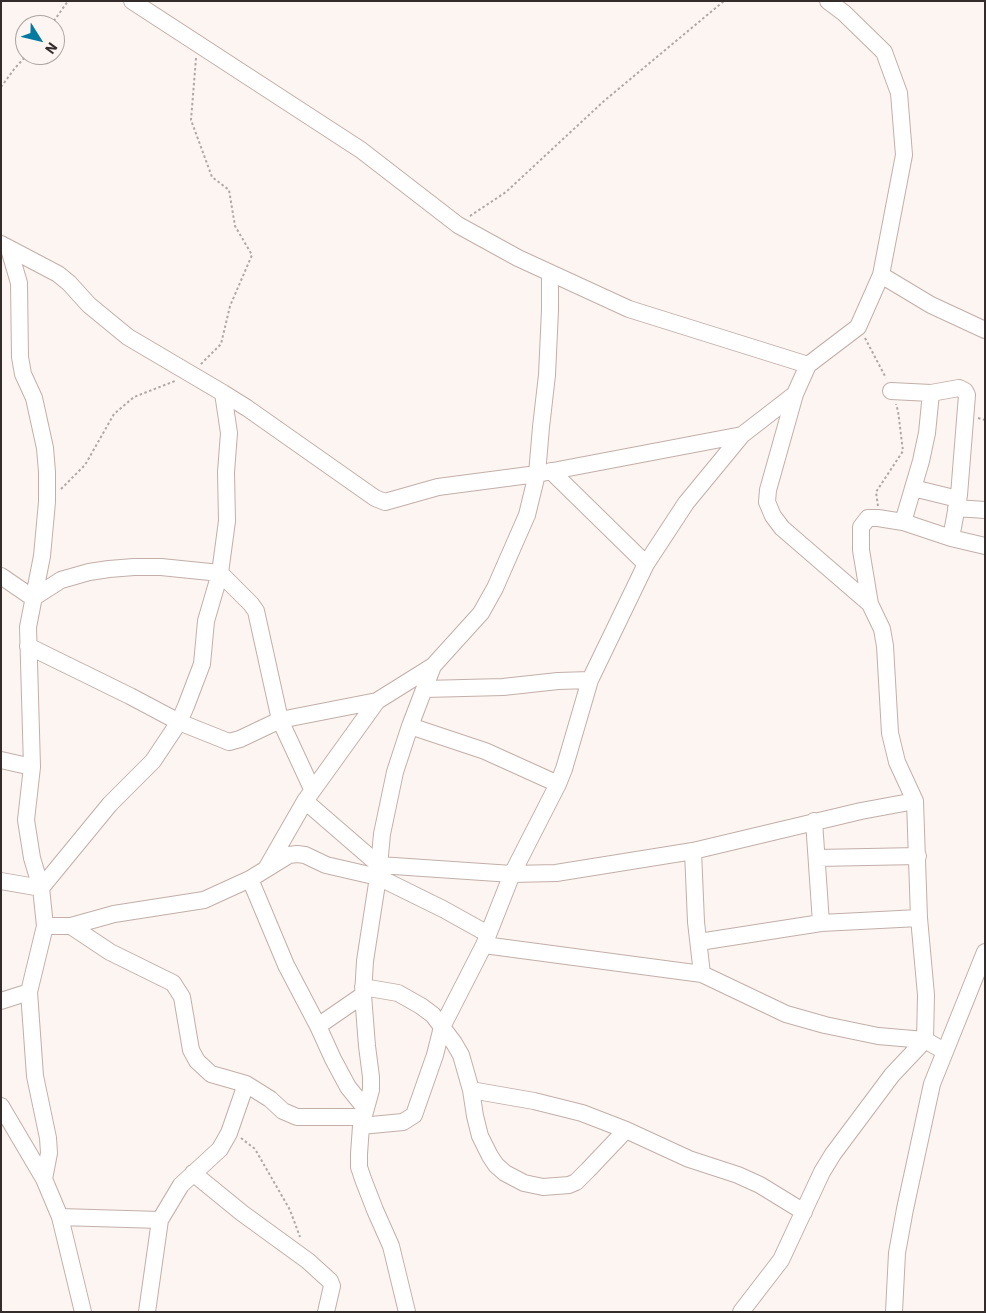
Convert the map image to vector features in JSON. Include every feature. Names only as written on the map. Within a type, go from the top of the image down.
[{"type":"street","points":[[132,1],[361,150],[458,225],[480,235],[518,258],[629,309],[808,364]]},
{"type":"street","points":[[741,1312],[781,1260],[822,1172],[833,1154],[892,1076],[925,1040],[926,984],[919,918],[916,801],[897,762],[890,733],[885,646],[879,620],[870,604],[782,528],[773,516],[767,502],[768,490],[795,394],[808,364],[858,326],[881,275],[904,156],[899,93],[884,52],[844,13],[828,1]]},
{"type":"street","points":[[5,246],[58,274],[89,305],[128,337],[247,408],[381,501],[385,502],[438,487],[544,472],[742,435]]},
{"type":"street","points":[[5,246],[19,283],[20,358],[23,374],[34,398],[45,448],[47,472],[47,502],[42,556],[28,627],[32,767],[26,820],[32,858],[40,888],[45,926],[29,992],[35,1076],[48,1138],[44,1179]]},
{"type":"street","points":[[265,870],[309,795],[377,701],[433,666],[480,613],[495,588],[544,472],[540,427],[547,375],[550,273]]},
{"type":"street","points":[[881,275],[931,305],[985,330]]},
{"type":"street","points":[[891,391],[931,393],[959,388],[968,394],[957,503],[950,538]]},
{"type":"street","points":[[40,888],[110,804],[153,761],[179,722],[202,664],[206,621],[220,573],[228,521],[226,472],[229,433],[223,393]]},
{"type":"street","points":[[903,522],[927,433],[931,393]]},
{"type":"street","points":[[71,926],[110,952],[173,983],[182,998],[191,1050],[197,1061],[211,1074],[246,1084],[270,1099],[283,1111],[297,1117],[364,1117],[403,1122],[414,1115],[435,1055],[442,1027],[486,939],[512,874],[558,784],[590,680],[646,564],[686,503],[742,435],[795,394]]},
{"type":"street","points":[[544,472],[646,564]]},
{"type":"street","points":[[913,488],[985,510]]},
{"type":"street","points":[[870,604],[861,550],[861,527],[868,518],[903,522],[950,538],[985,546]]},
{"type":"street","points":[[33,598],[62,580],[89,572],[109,569],[134,567],[162,568],[220,573],[256,611],[280,720],[309,795],[379,871],[443,909],[486,939],[702,974],[786,1014],[825,1025],[878,1036],[925,1040],[944,1051]]},
{"type":"street","points":[[1,576],[33,598]]},
{"type":"street","points":[[28,646],[97,679],[179,722],[229,742],[240,739],[280,720],[377,701]]},
{"type":"street","points":[[406,1312],[392,1246],[375,1210],[360,1167],[359,1154],[364,1117],[371,1090],[363,991],[365,961],[379,871],[382,834],[394,772],[433,666]]},
{"type":"street","points":[[425,689],[503,687],[558,681],[590,680]]},
{"type":"street","points":[[410,726],[485,751],[558,784]]},
{"type":"street","points":[[1,760],[32,767]]},
{"type":"street","points":[[45,926],[71,926],[114,914],[204,900],[250,879],[290,855],[304,855],[326,866],[379,871],[556,873],[693,850],[916,801]]},
{"type":"street","points":[[814,822],[821,923]]},
{"type":"street","points":[[693,850],[696,922],[702,974]]},
{"type":"street","points":[[817,858],[918,856]]},
{"type":"street","points":[[250,879],[286,965],[364,1117]]},
{"type":"street","points":[[1,881],[40,888]]},
{"type":"street","points":[[699,942],[821,923],[919,918]]},
{"type":"street","points":[[894,1312],[897,1253],[932,1084],[985,952]]},
{"type":"street","points":[[318,1026],[363,991],[389,990],[404,996],[432,1016],[442,1027],[460,1054],[472,1090],[480,1136],[490,1156],[496,1165],[506,1173],[524,1183],[543,1187],[569,1185],[576,1182],[626,1130]]},
{"type":"street","points":[[1,1002],[29,992]]},
{"type":"street","points":[[147,1312],[160,1220],[180,1185],[219,1151],[229,1133],[246,1084]]},
{"type":"street","points":[[472,1090],[534,1101],[582,1113],[626,1130],[689,1159],[738,1175],[760,1185],[804,1212]]},
{"type":"street","points":[[1,1106],[44,1179],[60,1217],[84,1312]]},
{"type":"street","points":[[193,1173],[242,1213],[308,1261],[332,1283],[326,1312]]},
{"type":"street","points":[[60,1217],[160,1220]]},
{"type":"path","points":[[58,15],[68,1]]},
{"type":"path","points":[[458,225],[506,192],[604,101],[724,1]]},
{"type":"path","points":[[47,502],[85,465],[114,414],[134,397],[170,384],[191,373],[221,344],[230,306],[252,255],[235,226],[229,190],[212,177],[191,120],[198,44]]},
{"type":"path","points":[[1,87],[18,65]]},
{"type":"path","points":[[858,326],[891,391],[898,411],[903,451],[876,492],[878,518]]},
{"type":"path","points":[[229,1133],[243,1139],[255,1149],[290,1210],[308,1261]]}]
